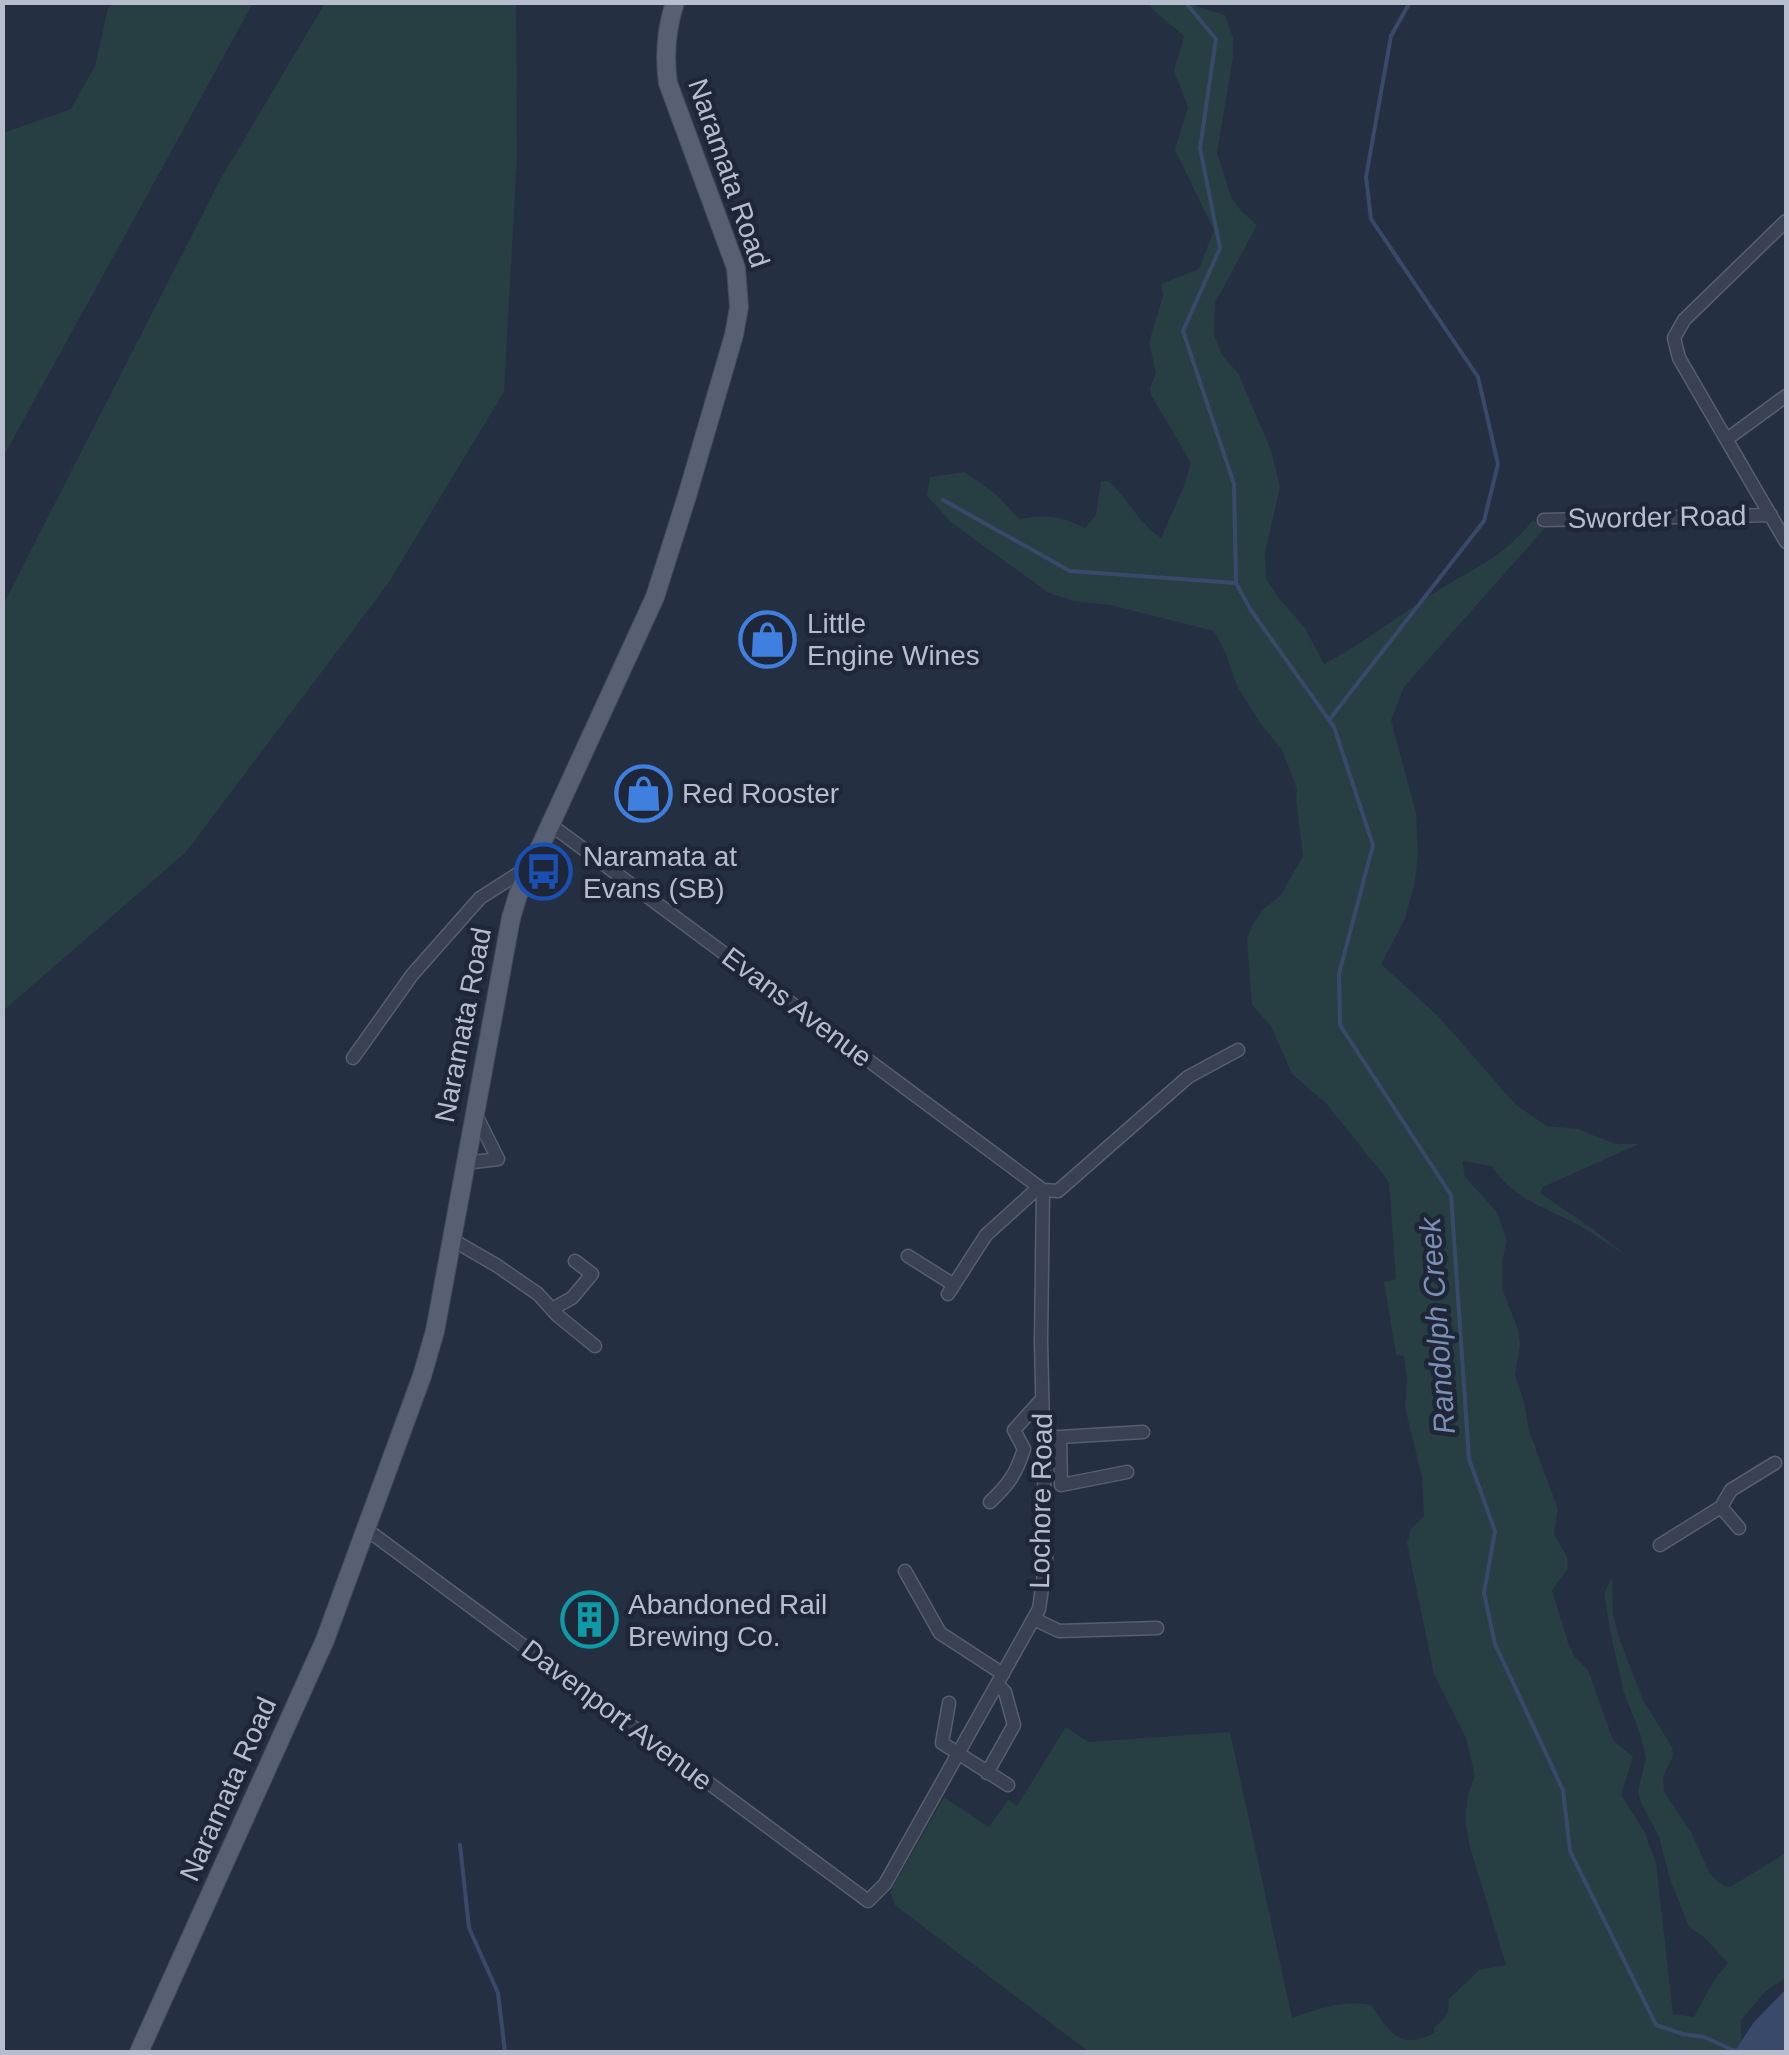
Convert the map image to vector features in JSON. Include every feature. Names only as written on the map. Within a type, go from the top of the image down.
[{"type":"main road","name":"Naramata Road","points":[[138,2052],[326,1640],[429,1352],[511,918],[664,572],[730,349],[739,308],[739,286],[731,250],[668,83],[666,37],[675,2]]},
{"type":"street","points":[[1786,221],[1684,320],[1674,338],[1679,358],[1786,542]]},
{"type":"street","points":[[1727,439],[1786,396]]},
{"type":"street","name":"Sworder Road","points":[[1544,520],[1771,514]]},
{"type":"street","name":"Evans Avenue","points":[[551,824],[1041,1189]]},
{"type":"street","points":[[353,1058],[412,975],[480,898],[532,865]]},
{"type":"street","points":[[908,1256],[951,1289],[986,1236],[1041,1189],[1058,1191],[1188,1077],[1238,1050]]},
{"type":"street","points":[[465,1163],[498,1159],[474,1112]]},
{"type":"street","name":"Lochore Road","points":[[868,1902],[885,1884],[1039,1610],[1046,1560],[1041,1189]]},
{"type":"street","points":[[452,1239],[538,1294],[595,1346]]},
{"type":"street","points":[[552,1309],[572,1298],[592,1274],[574,1261]]},
{"type":"street","points":[[990,1502],[1011,1482],[1024,1449],[1014,1430],[1042,1399]]},
{"type":"street","points":[[1043,1437],[1143,1432]]},
{"type":"street","points":[[1060,1437],[1061,1484],[1127,1472]]},
{"type":"street","points":[[1660,1545],[1721,1507],[1732,1490],[1779,1464]]},
{"type":"street","points":[[1721,1507],[1738,1528]]},
{"type":"street","name":"Davenport Avenue","points":[[366,1529],[868,1902]]},
{"type":"street","points":[[905,1571],[940,1633],[1000,1679],[1014,1725],[988,1772]]},
{"type":"street","points":[[1034,1618],[1059,1631],[1157,1628]]},
{"type":"street","points":[[949,1703],[942,1743],[1008,1785]]},
{"type":"green space","points":[[114,3],[253,3],[3,457],[3,133],[71,109],[95,66],[108,8]]},
{"type":"green space","points":[[325,3],[516,3],[517,156],[504,392],[387,585],[186,852],[3,1011],[3,605],[220,180]]},
{"type":"green space","points":[[1148,3],[1193,3],[1225,15],[1233,38],[1217,152],[1231,197],[1257,225],[1215,303],[1214,335],[1222,355],[1238,373],[1271,450],[1280,487],[1265,553],[1266,578],[1305,628],[1324,664],[1496,556],[1533,520],[1544,529],[1404,687],[1391,720],[1416,813],[1418,854],[1405,919],[1381,964],[1439,1017],[1516,1105],[1547,1126],[1577,1129],[1616,1144],[1639,1144],[1543,1187],[1540,1193],[1629,1258],[1577,1224],[1526,1199],[1507,1185],[1492,1166],[1462,1161],[1465,1177],[1497,1212],[1507,1241],[1502,1288],[1520,1344],[1515,1375],[1529,1431],[1558,1509],[1554,1534],[1567,1557],[1568,1568],[1552,1590],[1568,1643],[1588,1670],[1613,1740],[1633,1757],[1621,1795],[1644,1831],[1656,1863],[1673,2014],[1694,2017],[1728,1963],[1689,1927],[1659,1837],[1641,1803],[1638,1791],[1646,1758],[1624,1693],[1612,1640],[1604,1594],[1612,1577],[1618,1635],[1643,1700],[1672,1747],[1673,1756],[1663,1777],[1664,1792],[1691,1832],[1710,1874],[1730,1887],[1786,1853],[1786,1977],[1765,1992],[1741,2020],[1741,2041],[1734,2052],[1089,2052],[895,1905],[890,1892],[944,1797],[989,1827],[1008,1800],[1017,1806],[1066,1727],[1088,1742],[1230,1732],[1292,2018],[1331,2006],[1362,2003],[1371,2005],[1396,2036],[1422,2038],[1434,2033],[1448,2013],[1448,2000],[1479,1970],[1506,1965],[1465,1821],[1475,1776],[1466,1738],[1434,1674],[1407,1543],[1411,1529],[1424,1516],[1422,1477],[1405,1407],[1404,1356],[1396,1355],[1384,1282],[1396,1279],[1389,1182],[1326,1103],[1292,1074],[1271,1026],[1252,1005],[1247,939],[1262,910],[1280,896],[1303,856],[1297,789],[1282,750],[1237,686],[1214,631],[1049,593],[952,523],[927,496],[930,477],[965,472],[998,496],[1019,519],[1053,517],[1085,528],[1096,515],[1101,481],[1108,481],[1161,538],[1191,463],[1151,395],[1156,373],[1149,342],[1163,296],[1161,284],[1199,269],[1214,230],[1175,150],[1188,107],[1174,71],[1184,36]]},
{"type":"water","points":[[1786,1989],[1786,2052],[1734,2052],[1754,2022]]},
{"type":"waterway","name":"Randolph Creek","points":[[1185,2],[1216,39],[1200,148],[1220,248],[1183,331],[1234,484],[1236,583],[1250,609],[1334,727],[1373,845],[1339,974],[1340,1025],[1451,1195],[1469,1459],[1495,1531],[1484,1593],[1495,1644],[1563,1790],[1570,1851],[1656,2025],[1704,2037],[1735,2051]]},
{"type":"waterway","points":[[1329,720],[1484,521],[1498,464],[1478,377],[1371,219],[1366,177],[1391,36],[1410,2]]},
{"type":"waterway","points":[[943,500],[1070,571],[1236,583]]},
{"type":"waterway","points":[[460,1845],[469,1928],[498,1993],[505,2052]]},
{"type":"place","name":"Little Engine Wines","points":[[768,639]]},
{"type":"place","name":"Red Rooster","points":[[643,793]]},
{"type":"place","name":"Naramata at Evans (SB)","points":[[544,872]]},
{"type":"place","name":"Abandoned Rail Brewing Co.","points":[[589,1620]]}]
